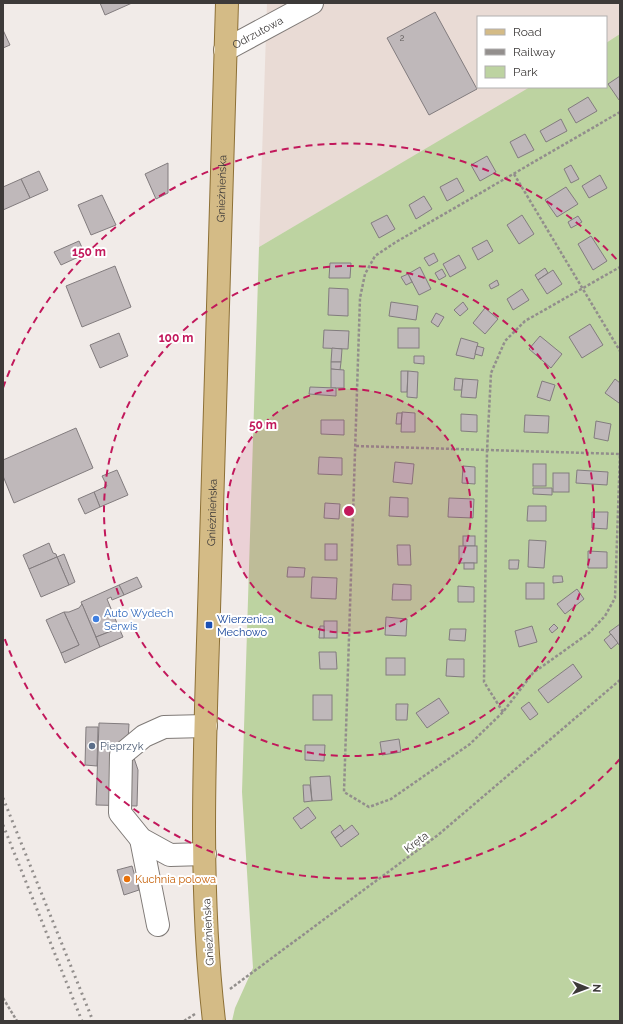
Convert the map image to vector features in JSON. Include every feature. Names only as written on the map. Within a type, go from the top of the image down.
[{"type":"main road","name":"Gnieźnieńska","points":[[213,1012],[207,945],[205,854],[206,726],[227,3]]},
{"type":"street","name":"Odrzutowa","points":[[226,50],[312,3]]},
{"type":"street","points":[[205,854],[170,855],[141,839],[120,813],[121,755],[144,736],[164,727],[206,726]]},
{"type":"street","points":[[141,839],[158,925]]},
{"type":"path","points":[[356,446],[620,454],[615,598],[605,616],[588,633],[533,673],[503,712],[470,744],[391,799],[369,807],[344,792],[360,298],[365,274],[375,256],[620,112]]},
{"type":"path","points":[[514,174],[620,351]]},
{"type":"path","points":[[503,712],[484,682],[487,451],[491,373],[505,341],[525,321],[620,267]]},
{"type":"path","name":"Kręta","points":[[213,1012],[438,835],[620,680]]},
{"type":"path","points":[[3,998],[17,1021]]},
{"type":"shaded area","points":[[267,3],[620,3],[620,35],[607,43],[607,16],[477,16],[477,88],[530,88],[259,247]]},
{"type":"green space","points":[[620,34],[620,1021],[232,1021],[235,1008],[253,968],[242,792],[259,247],[528,88],[607,88],[607,42]]},
{"type":"building","points":[[100,3],[132,3],[105,15]]},
{"type":"building","points":[[435,12],[477,89],[429,115],[387,38]]},
{"type":"building","points":[[3,30],[10,45],[3,48]]},
{"type":"building","points":[[620,76],[620,100],[619,100],[608,84]]},
{"type":"building","points":[[588,97],[597,111],[576,123],[568,109]]},
{"type":"building","points":[[561,119],[567,131],[546,142],[540,131]]},
{"type":"building","points":[[525,134],[534,150],[518,158],[510,142]]},
{"type":"building","points":[[487,156],[496,172],[480,181],[471,165]]},
{"type":"building","points":[[168,163],[168,193],[156,199],[145,174]]},
{"type":"building","points":[[571,165],[579,179],[571,183],[564,169]]},
{"type":"building","points":[[39,171],[48,190],[30,198],[21,179]]},
{"type":"building","points":[[600,175],[607,188],[589,198],[582,186]]},
{"type":"building","points":[[457,178],[464,191],[447,201],[440,187]]},
{"type":"building","points":[[21,179],[30,198],[3,210],[3,187]]},
{"type":"building","points":[[566,187],[578,204],[557,217],[545,200]]},
{"type":"building","points":[[102,195],[116,225],[91,235],[78,205]]},
{"type":"building","points":[[424,196],[432,209],[416,219],[409,205]]},
{"type":"building","points":[[387,215],[395,229],[379,238],[371,223]]},
{"type":"building","points":[[522,215],[534,234],[519,244],[507,225]]},
{"type":"building","points":[[578,216],[582,222],[571,228],[568,222]]},
{"type":"building","points":[[591,236],[607,261],[593,270],[578,244]]},
{"type":"building","points":[[487,240],[493,251],[478,260],[472,248]]},
{"type":"building","points":[[79,241],[85,254],[61,265],[54,252]]},
{"type":"building","points":[[434,253],[438,261],[429,266],[424,258]]},
{"type":"building","points":[[459,255],[466,268],[450,277],[443,264]]},
{"type":"building","points":[[330,263],[351,263],[350,278],[329,278]]},
{"type":"building","points":[[115,266],[131,307],[82,327],[66,286]]},
{"type":"building","points":[[420,267],[431,289],[419,295],[408,274]]},
{"type":"building","points":[[545,268],[548,273],[538,280],[535,275]]},
{"type":"building","points":[[442,269],[446,276],[439,280],[435,273]]},
{"type":"building","points":[[553,270],[562,284],[547,294],[538,280]]},
{"type":"building","points":[[408,274],[412,282],[406,285],[401,277]]},
{"type":"building","points":[[497,280],[499,285],[491,289],[489,285]]},
{"type":"building","points":[[329,288],[348,289],[348,316],[328,315]]},
{"type":"building","points":[[522,289],[529,300],[513,310],[507,299]]},
{"type":"building","points":[[391,302],[418,306],[416,320],[389,316]]},
{"type":"building","points":[[463,302],[468,309],[460,316],[454,310]]},
{"type":"building","points":[[485,308],[498,319],[485,334],[473,323]]},
{"type":"building","points":[[436,313],[444,317],[438,327],[431,322]]},
{"type":"building","points":[[590,324],[603,345],[582,358],[569,337]]},
{"type":"building","points":[[398,328],[419,328],[419,348],[398,348]]},
{"type":"building","points":[[324,330],[349,331],[348,349],[323,348]]},
{"type":"building","points":[[119,333],[128,356],[100,368],[90,345]]},
{"type":"building","points":[[540,336],[562,354],[551,368],[529,349]]},
{"type":"building","points":[[461,338],[478,343],[474,359],[456,355]]},
{"type":"building","points":[[477,346],[484,348],[482,356],[475,354]]},
{"type":"building","points":[[332,348],[342,349],[341,362],[331,362]]},
{"type":"building","points":[[414,356],[424,356],[424,364],[414,363]]},
{"type":"building","points":[[331,362],[341,362],[340,370],[331,369]]},
{"type":"building","points":[[331,369],[344,370],[344,388],[331,388]]},
{"type":"building","points":[[401,371],[408,371],[407,392],[401,392]]},
{"type":"building","points":[[408,371],[418,372],[417,398],[407,397]]},
{"type":"building","points":[[455,378],[463,379],[462,390],[454,390]]},
{"type":"building","points":[[463,379],[478,380],[476,398],[461,397]]},
{"type":"building","points":[[615,379],[620,383],[619,403],[605,393]]},
{"type":"building","points":[[542,381],[555,385],[550,401],[537,397]]},
{"type":"building","points":[[310,387],[336,388],[336,396],[309,394]]},
{"type":"building","points":[[402,412],[415,413],[415,432],[401,432]]},
{"type":"building","points":[[397,413],[402,413],[401,424],[396,424]]},
{"type":"building","points":[[461,414],[477,415],[477,432],[461,431]]},
{"type":"building","points":[[525,415],[549,416],[548,433],[524,432]]},
{"type":"building","points":[[321,420],[344,420],[344,435],[321,434]]},
{"type":"building","points":[[596,421],[611,424],[608,441],[594,438]]},
{"type":"building","points":[[76,428],[93,468],[14,503],[3,476],[3,460]]},
{"type":"building","points":[[319,457],[342,458],[342,475],[318,474]]},
{"type":"building","points":[[395,462],[414,464],[412,484],[393,482]]},
{"type":"building","points":[[533,464],[546,464],[546,486],[533,486]]},
{"type":"building","points":[[463,466],[475,467],[475,484],[462,483]]},
{"type":"building","points":[[117,470],[128,495],[100,507],[94,492],[107,486],[102,476]]},
{"type":"building","points":[[577,470],[608,472],[607,485],[576,483]]},
{"type":"building","points":[[553,473],[569,473],[569,492],[553,492]]},
{"type":"building","points":[[533,488],[552,488],[552,495],[533,494]]},
{"type":"building","points":[[94,492],[100,507],[85,514],[78,499]]},
{"type":"building","points":[[390,497],[408,498],[408,517],[389,516]]},
{"type":"building","points":[[449,498],[474,499],[473,518],[448,517]]},
{"type":"building","points":[[325,503],[340,504],[339,519],[324,518]]},
{"type":"building","points":[[528,506],[546,506],[546,521],[527,521]]},
{"type":"building","points":[[592,512],[608,512],[607,529],[592,528]]},
{"type":"building","points":[[463,536],[475,536],[475,546],[463,546]]},
{"type":"building","points":[[529,540],[546,541],[544,568],[528,567]]},
{"type":"building","points":[[49,543],[53,553],[56,554],[57,557],[29,569],[23,555]]},
{"type":"building","points":[[325,544],[337,544],[337,560],[325,560]]},
{"type":"building","points":[[397,545],[410,545],[411,565],[398,565]]},
{"type":"building","points":[[459,546],[477,546],[477,563],[459,563]]},
{"type":"building","points":[[588,551],[607,552],[607,568],[588,568]]},
{"type":"building","points":[[64,554],[75,582],[69,585],[57,557]]},
{"type":"building","points":[[57,557],[69,585],[41,597],[29,569]]},
{"type":"building","points":[[509,560],[519,560],[518,569],[509,569]]},
{"type":"building","points":[[464,563],[474,563],[474,569],[464,569]]},
{"type":"building","points":[[288,567],[305,568],[304,577],[287,577]]},
{"type":"building","points":[[553,576],[562,576],[563,582],[553,583]]},
{"type":"building","points":[[137,577],[142,587],[124,595],[119,585]]},
{"type":"building","points":[[312,577],[337,578],[336,599],[311,598]]},
{"type":"building","points":[[526,583],[544,583],[544,599],[526,599]]},
{"type":"building","points":[[393,584],[411,585],[411,600],[392,600]]},
{"type":"building","points":[[119,585],[124,595],[112,600],[111,597],[107,599],[119,628],[96,637],[81,602]]},
{"type":"building","points":[[458,586],[474,587],[474,602],[458,602]]},
{"type":"building","points":[[577,589],[584,599],[565,614],[557,604]]},
{"type":"building","points":[[82,604],[100,647],[65,663],[61,653],[79,645],[64,612],[69,612],[79,608]]},
{"type":"building","points":[[64,612],[79,645],[61,653],[46,620]]},
{"type":"building","points":[[386,617],[407,619],[406,636],[385,635]]},
{"type":"building","points":[[324,621],[337,621],[337,638],[324,638]]},
{"type":"building","points":[[554,624],[558,628],[552,633],[549,629]]},
{"type":"building","points":[[620,624],[620,646],[609,632]]},
{"type":"building","points":[[320,626],[324,626],[324,638],[319,638]]},
{"type":"building","points":[[532,626],[537,642],[519,647],[515,631]]},
{"type":"building","points":[[119,628],[123,637],[100,647],[96,637]]},
{"type":"building","points":[[450,629],[466,629],[465,641],[449,640]]},
{"type":"building","points":[[611,634],[618,643],[611,649],[604,640]]},
{"type":"building","points":[[319,652],[336,652],[337,669],[320,669]]},
{"type":"building","points":[[386,658],[405,658],[405,675],[386,675]]},
{"type":"building","points":[[447,659],[464,659],[464,677],[446,676]]},
{"type":"building","points":[[573,664],[582,677],[548,703],[538,690]]},
{"type":"building","points":[[313,695],[332,695],[332,720],[313,720]]},
{"type":"building","points":[[439,698],[449,713],[427,728],[416,713]]},
{"type":"building","points":[[529,702],[538,714],[530,720],[521,708]]},
{"type":"building","points":[[396,704],[408,704],[407,720],[396,720]]},
{"type":"building","points":[[99,723],[129,724],[128,740],[138,770],[137,806],[96,805]]},
{"type":"building","name":"Pieprzyk","points":[[86,727],[98,727],[97,766],[85,765]]},
{"type":"building","points":[[399,739],[401,752],[382,755],[380,742]]},
{"type":"building","points":[[305,745],[325,745],[324,761],[305,760]]},
{"type":"building","points":[[330,776],[332,800],[312,801],[310,777]]},
{"type":"building","points":[[303,785],[310,785],[312,801],[304,802]]},
{"type":"building","points":[[308,807],[316,818],[301,829],[293,818]]},
{"type":"building","points":[[340,825],[344,831],[335,838],[331,832]]},
{"type":"building","points":[[352,825],[359,834],[341,847],[335,838]]},
{"type":"building","points":[[132,866],[139,890],[124,895],[117,870]]},
{"type":"railway","points":[[3,798],[93,1021]]},
{"type":"railway","points":[[3,825],[82,1021]]},
{"type":"place","name":"Auto Wydech Serwis","points":[[96,619]]},
{"type":"place","name":"Wierzenica Mechowo","points":[[209,625]]},
{"type":"place","name":"Pieprzyk","points":[[92,746]]},
{"type":"place","name":"Kuchnia polowa","points":[[127,879]]}]
